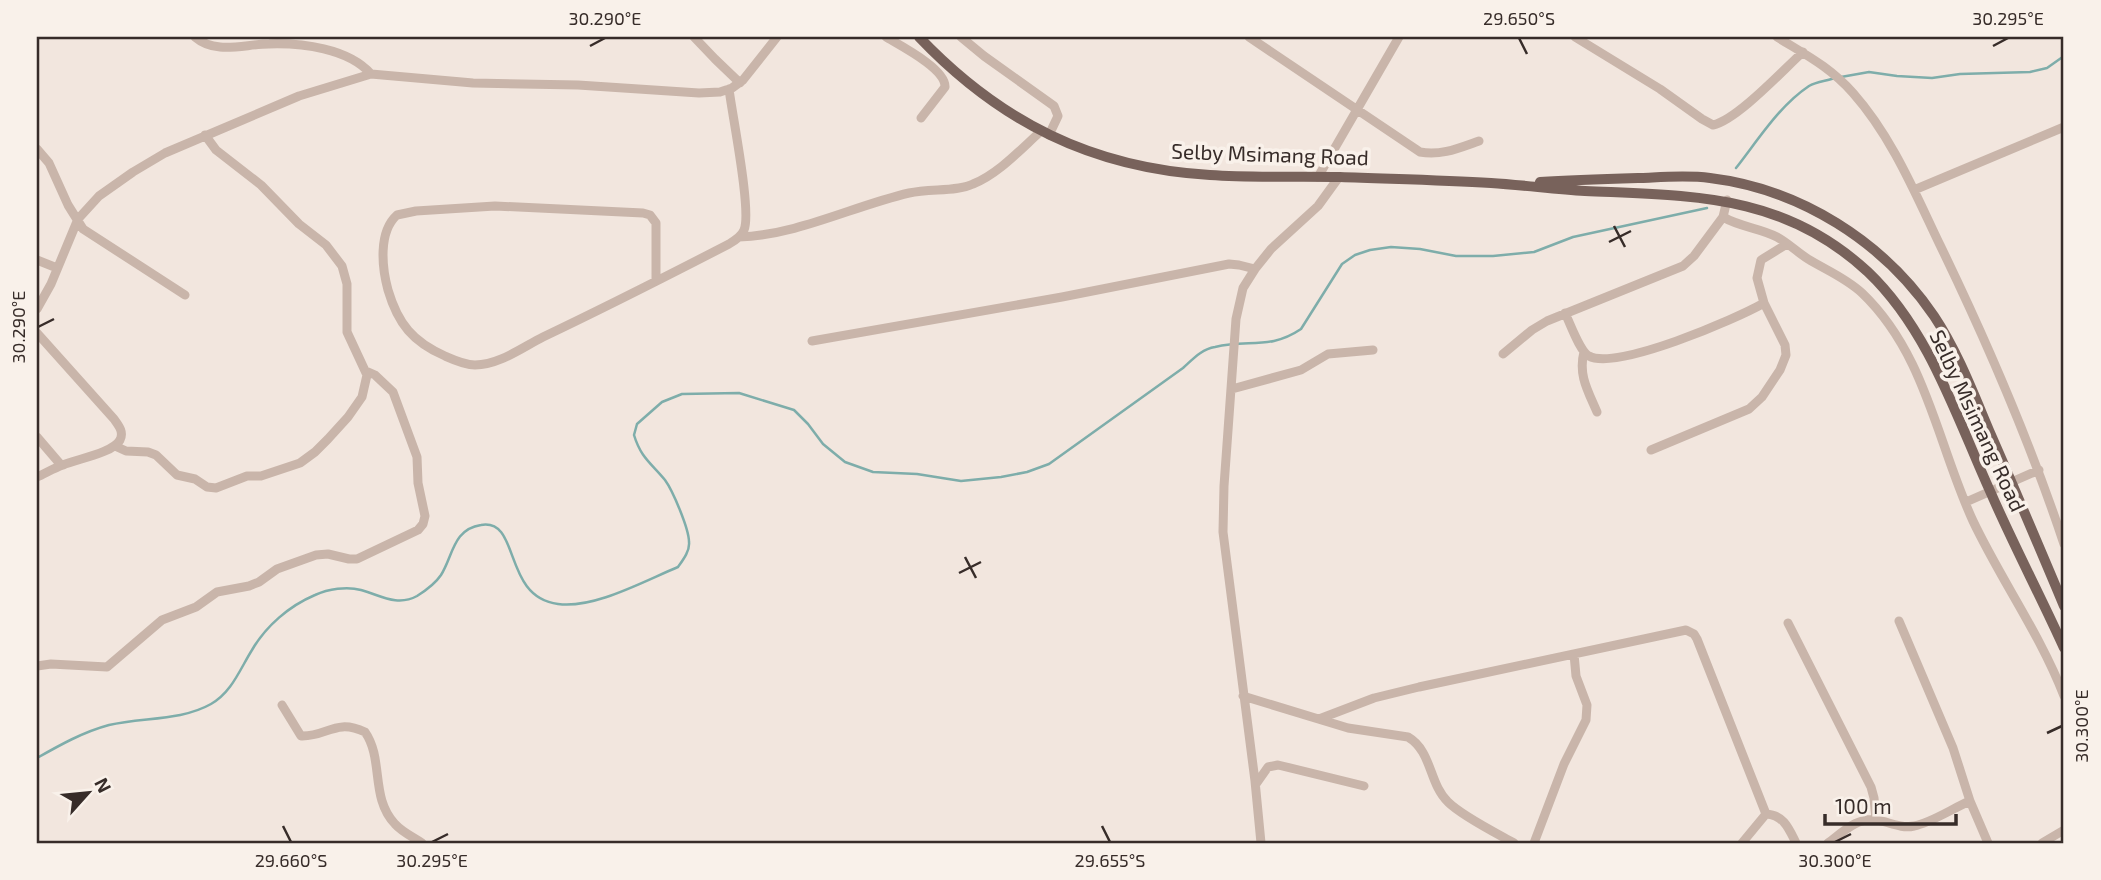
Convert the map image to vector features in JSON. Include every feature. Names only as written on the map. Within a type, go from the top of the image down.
[{"type":"main road","name":"Selby Msimang Road","points":[[919,37],[958,75],[1045,134],[1116,161],[1209,175],[1492,183],[1580,191],[1670,194],[1727,201],[1772,214],[1806,230],[1866,270],[1897,305],[1918,337],[1954,408],[1990,492],[2064,648]]},
{"type":"main road","name":"Selby Msimang Road","points":[[1492,183],[1710,178],[1754,187],[1793,200],[1835,221],[1874,248],[1911,285],[1935,317],[1970,386],[2013,482],[2064,606]]},
{"type":"street","points":[[195,37],[207,44],[223,48],[275,44],[316,48],[358,61],[371,74]]},
{"type":"street","points":[[694,37],[740,83]]},
{"type":"street","points":[[37,309],[51,284],[78,219],[93,201],[126,176],[165,153],[299,96],[371,74],[473,83],[720,92],[740,83],[777,37]]},
{"type":"street","points":[[886,37],[935,69],[946,82],[921,118]]},
{"type":"street","points":[[907,51],[919,37]]},
{"type":"street","points":[[739,237],[775,233],[911,192],[966,187],[992,173],[1045,134],[1058,116],[1054,106],[961,37]]},
{"type":"street","points":[[1249,37],[1420,152],[1443,153],[1479,141]]},
{"type":"street","points":[[1318,177],[1399,37]]},
{"type":"street","points":[[1574,37],[1713,125],[1727,120],[1803,51]]},
{"type":"street","points":[[1777,37],[1792,41],[1826,68],[1852,92],[1878,125],[1914,190],[1955,275],[2039,470],[2064,544]]},
{"type":"street","points":[[656,281],[656,223],[650,215],[627,210],[495,206],[416,211],[397,215],[386,229],[384,239],[387,286],[403,325],[419,342],[466,364],[483,364],[504,357],[656,281],[729,244],[743,233],[746,224],[745,202],[729,89]]},
{"type":"street","points":[[1914,190],[2064,127]]},
{"type":"street","points":[[115,446],[126,451],[156,455],[174,473],[216,488],[247,476],[266,474],[300,463],[328,439],[359,403],[366,382],[366,371],[348,335],[347,285],[342,266],[326,245],[299,224],[261,185],[213,146],[205,135]]},
{"type":"street","points":[[37,149],[50,163],[68,205],[84,230],[185,295]]},
{"type":"street","points":[[1261,843],[1256,784],[1223,532],[1236,319],[1243,288],[1255,269],[1272,249],[1318,206],[1339,177]]},
{"type":"street","points":[[1503,354],[1532,330],[1565,313],[1684,266],[1723,217],[1727,201]]},
{"type":"street","points":[[1723,217],[1738,225],[1778,237],[1853,285],[1889,325],[1909,355],[1923,385],[1966,502],[2030,624],[2064,696]]},
{"type":"street","points":[[1651,450],[1749,409],[1762,397],[1780,370],[1786,355],[1785,345],[1764,303],[1757,278],[1759,266],[1766,256],[1787,244]]},
{"type":"street","points":[[37,260],[57,268]]},
{"type":"street","points":[[812,341],[1062,297],[1229,264],[1255,269]]},
{"type":"street","points":[[1565,313],[1584,352],[1599,359],[1629,356],[1677,340],[1744,314],[1764,303]]},
{"type":"street","points":[[37,333],[114,419],[121,435],[115,446],[61,465],[37,477]]},
{"type":"street","points":[[1232,389],[1301,370],[1328,354],[1373,350]]},
{"type":"street","points":[[1584,352],[1581,363],[1582,379],[1597,412]]},
{"type":"street","points":[[37,666],[51,664],[107,667],[162,620],[196,607],[217,592],[250,586],[277,569],[316,555],[328,554],[357,559],[418,530],[425,516],[418,483],[417,457],[393,392],[375,375],[366,371]]},
{"type":"street","points":[[37,436],[61,465]]},
{"type":"street","points":[[1966,502],[2039,470]]},
{"type":"street","points":[[1899,621],[1953,748],[1970,801],[1988,843]]},
{"type":"street","points":[[1788,623],[1871,787],[1876,819]]},
{"type":"street","points":[[1320,719],[1374,698],[1449,680],[1681,630],[1690,631],[1694,634],[1766,814]]},
{"type":"street","points":[[1534,843],[1564,764],[1586,720],[1587,705],[1576,676],[1574,654]]},
{"type":"street","points":[[1243,696],[1348,728],[1408,737],[1421,748],[1435,783],[1447,802],[1514,843]]},
{"type":"street","points":[[282,705],[302,736],[311,736],[340,726],[365,732],[373,747],[377,783],[390,817],[400,828],[422,843]]},
{"type":"street","points":[[1256,784],[1268,767],[1278,765],[1364,786]]},
{"type":"street","points":[[1828,843],[1866,819],[1895,825],[1917,825],[1970,801]]},
{"type":"street","points":[[1742,843],[1766,814]]},
{"type":"street","points":[[1766,814],[1776,815],[1783,821],[1796,843]]},
{"type":"street","points":[[2042,843],[2064,830]]},
{"type":"waterway","points":[[1841,77],[1869,72],[1932,78],[1960,74],[2030,72],[2047,68],[2064,56]]},
{"type":"waterway","points":[[1736,168],[1788,103],[1809,86],[1835,78]]},
{"type":"waterway","points":[[37,758],[99,728],[187,713],[211,704],[230,687],[271,625],[287,611],[315,595],[350,588],[396,600],[417,596],[439,578],[459,538],[465,532],[481,525],[493,526],[502,533],[528,588],[540,598],[558,604],[603,598],[678,567],[689,545],[684,520],[668,485],[643,455],[634,435],[637,424],[662,402],[682,394],[739,393],[794,410],[823,444],[845,462],[873,472],[917,474],[961,481],[1001,477],[1049,464],[1210,348],[1279,340],[1301,329],[1342,264],[1355,255],[1391,247],[1456,256],[1534,252],[1573,237],[1707,208]]}]
